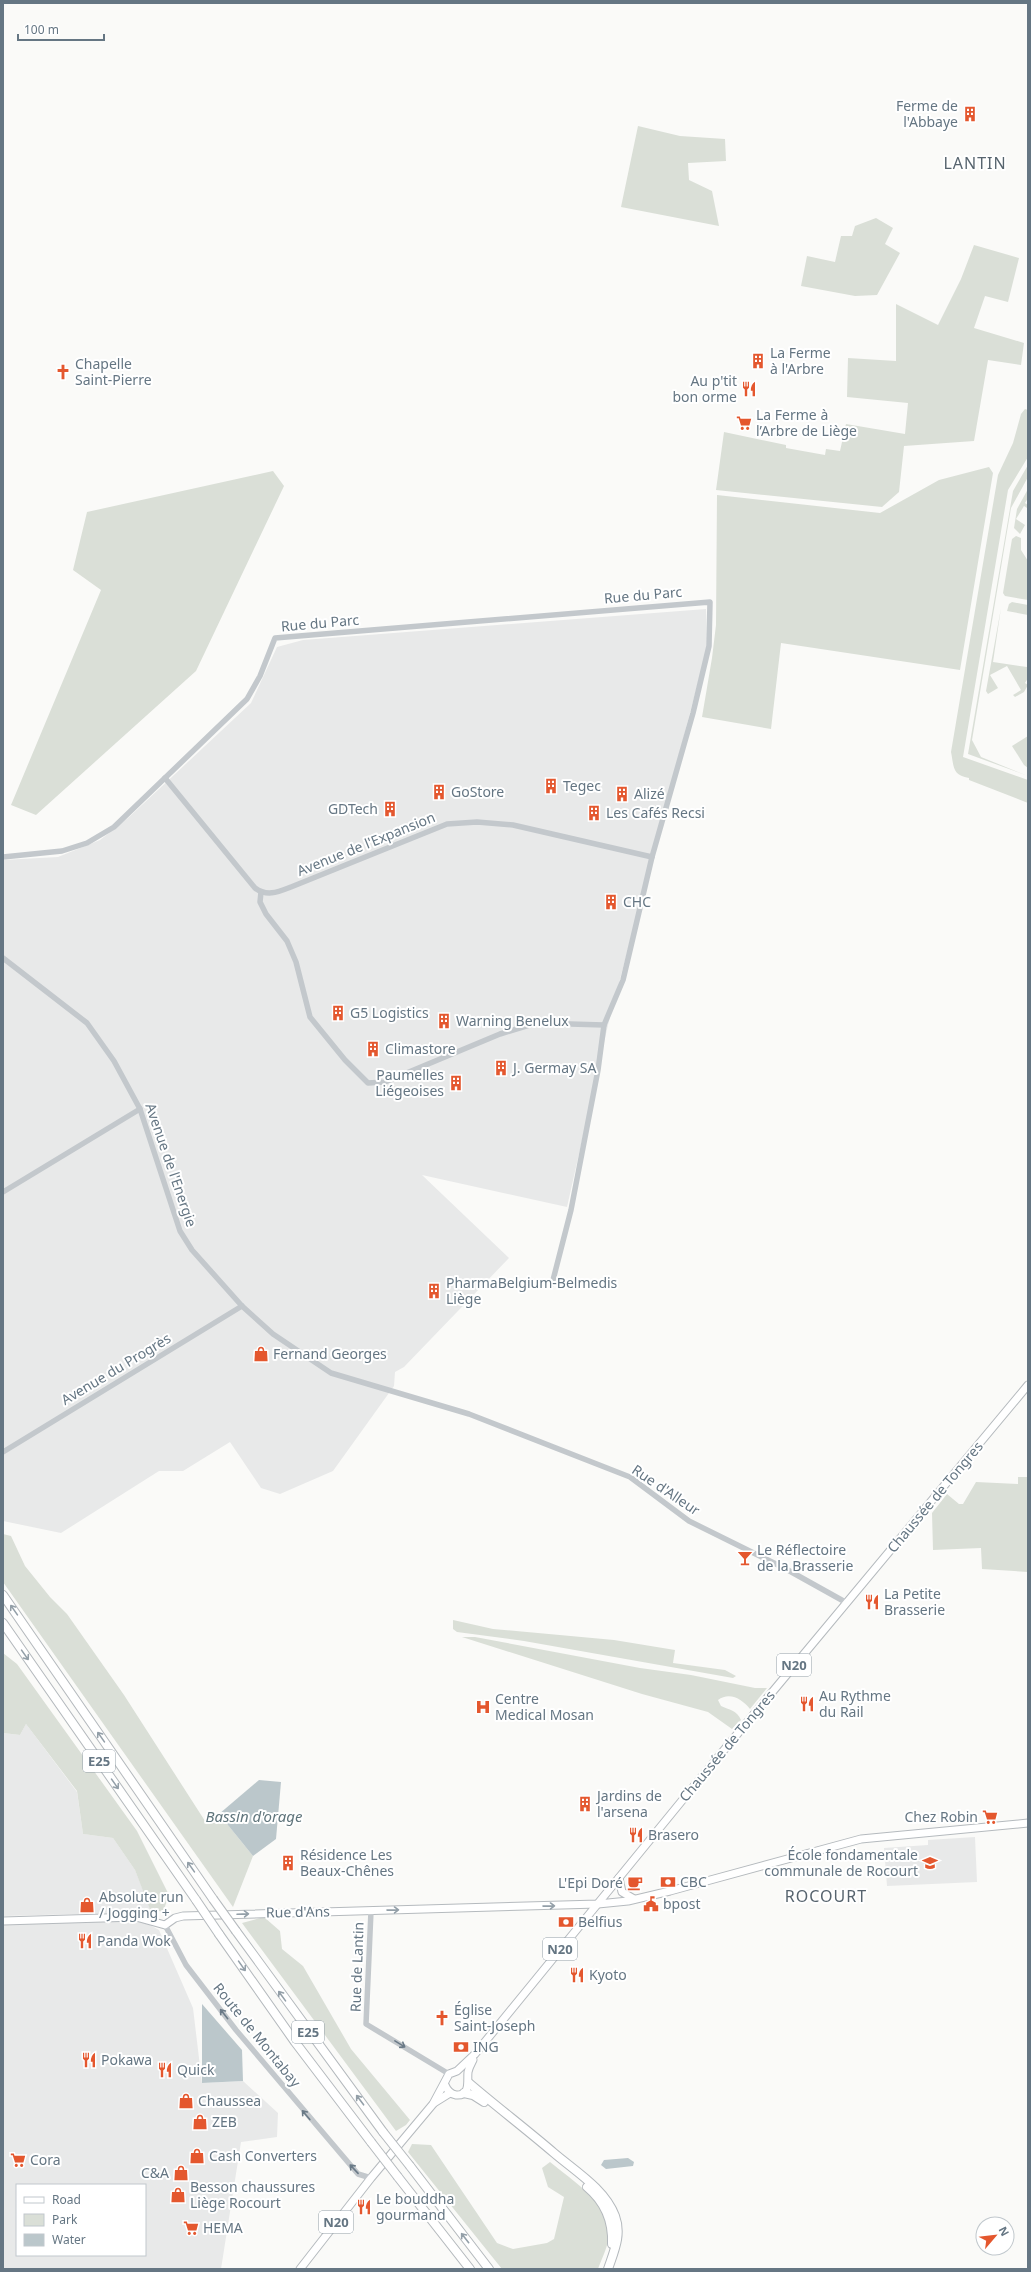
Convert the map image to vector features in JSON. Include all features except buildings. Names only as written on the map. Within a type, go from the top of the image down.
[{"type":"highway","name":"E25","points":[[3,1595],[236,1931],[383,2132],[489,2269]]},
{"type":"highway","name":"E25","points":[[3,1623],[295,2042],[470,2269]]},
{"type":"highway","points":[[469,2081],[589,2182],[608,2203],[615,2216],[618,2230],[617,2245],[608,2269]]},
{"type":"highway","points":[[464,2093],[474,2095],[481,2099],[591,2190],[602,2204],[610,2218],[612,2231],[612,2244],[603,2269]]},
{"type":"main road","name":"Chaussée de Tongres","points":[[449,2074],[457,2071],[475,2054],[584,1920],[1028,1385]]},
{"type":"main road","name":"Rue d'Ans","points":[[164,1925],[175,1918],[183,1916],[580,1905],[634,1900],[739,1874],[861,1839],[1028,1823]]},
{"type":"main road","points":[[619,1878],[622,1892],[634,1900]]},
{"type":"main road","points":[[580,1905],[583,1908],[584,1920]]},
{"type":"main road","points":[[3,1921],[136,1916],[164,1925]]},
{"type":"main road","name":"Chaussée de Tongres","points":[[464,2093],[469,2081],[468,2070],[475,2054]]},
{"type":"main road","points":[[457,2071],[465,2074],[469,2081]]},
{"type":"main road","name":"N20","points":[[300,2269],[433,2104],[445,2085],[449,2074]]},
{"type":"main road","points":[[445,2085],[450,2093],[456,2095],[464,2093]]},
{"type":"main road","name":"N20","points":[[433,2104],[450,2093]]},
{"type":"street","name":"Rue du Parc","points":[[3,857],[62,852],[87,843],[114,827],[247,698],[260,676],[275,638],[710,602],[709,646],[693,713],[652,857]]},
{"type":"street","points":[[165,778],[255,888],[261,892],[260,902],[266,914],[287,941],[296,962],[310,1017],[345,1060],[368,1083],[385,1082],[500,1034],[536,1023],[604,1025]]},
{"type":"street","name":"Avenue de l'Expansion","points":[[261,892],[274,893],[291,887],[448,824],[477,822],[513,825],[652,857]]},
{"type":"street","points":[[552,1284],[571,1210],[598,1070],[604,1025],[623,980],[652,857]]},
{"type":"street","name":"Avenue de l'Energie","points":[[3,958],[87,1024],[114,1061],[140,1109],[180,1231],[192,1250],[242,1306],[273,1334],[331,1373],[419,1399]]},
{"type":"street","points":[[3,1192],[140,1109]]},
{"type":"street","name":"Avenue du Progrès","points":[[3,1452],[242,1306]]},
{"type":"street","name":"Rue d'Alleur","points":[[419,1399],[469,1414],[630,1477],[688,1521],[786,1569],[847,1603]]},
{"type":"street","name":"Rue de Lantin","points":[[371,1911],[366,2024],[449,2074]]},
{"type":"street","name":"Route de Montabay","points":[[164,1925],[180,1957],[253,2051],[358,2174],[372,2178]]},
{"type":"shaded area","points":[[706,609],[707,648],[608,1025],[567,1207],[422,1175],[509,1258],[404,1367],[395,1372],[394,1386],[333,1471],[280,1494],[261,1488],[230,1442],[183,1471],[159,1471],[61,1533],[3,1521],[3,860],[58,857],[100,840],[128,818],[251,703],[277,647],[303,640]]},
{"type":"shaded area","points":[[26,1724],[77,1792],[83,1834],[113,1838],[135,1870],[152,1912],[3,1916],[3,1733],[20,1735]]},
{"type":"shaded area","name":"École fondamentale communale de Rocourt","points":[[975,1837],[977,1882],[887,1886],[884,1848],[928,1845],[928,1840]]},
{"type":"shaded area","points":[[135,1920],[148,1924],[159,1930],[193,2008],[202,2083],[243,2081],[278,2113],[277,2137],[241,2142],[221,2269],[3,2269],[3,1922]]},
{"type":"green space","points":[[638,126],[680,136],[725,139],[726,161],[688,163],[689,180],[712,191],[719,226],[621,207]]},
{"type":"green space","points":[[876,218],[893,228],[885,244],[900,253],[877,295],[855,296],[801,286],[807,256],[835,262],[841,236],[852,236],[855,226]]},
{"type":"green space","points":[[974,245],[1019,258],[1008,302],[985,296],[974,328],[1024,343],[1021,365],[988,360],[974,441],[904,446],[899,492],[882,507],[716,490],[724,432],[786,445],[786,448],[825,455],[826,449],[840,451],[846,424],[905,434],[908,403],[847,397],[848,358],[896,361],[896,304],[938,325],[961,279]]},
{"type":"green space","points":[[1025,409],[1028,410],[1028,457],[1008,490],[963,757],[1028,780],[1028,803],[959,775],[955,770],[951,752],[998,475],[1013,443],[1021,414]]},
{"type":"green space","points":[[1028,465],[1028,477],[1011,508],[972,740],[981,757],[1028,776],[968,754],[1013,491]]},
{"type":"green space","points":[[989,467],[993,473],[960,670],[781,643],[771,729],[702,717],[716,625],[717,495],[880,513],[939,480]]},
{"type":"green space","points":[[273,471],[284,486],[196,671],[36,815],[11,805],[101,590],[73,570],[87,512]]},
{"type":"green space","points":[[1028,489],[1028,498],[1025,503],[1028,505],[1027,508],[1024,506],[1016,519],[1025,525],[1020,534],[1014,528],[1017,509]]},
{"type":"green space","points":[[1016,536],[1021,538],[1021,550],[1028,561],[1028,600],[1005,596],[1003,593],[1012,539]]},
{"type":"green space","points":[[1012,602],[1028,605],[1028,615],[1007,611],[1009,604]]},
{"type":"green space","points":[[1001,608],[993,662],[1027,667],[1028,665],[1028,678],[1025,683],[1028,685],[1024,692],[1015,697],[1013,695],[1021,690],[1007,666],[990,675],[998,688],[988,694],[986,691]]},
{"type":"green space","points":[[1028,736],[1028,768],[1024,765],[1012,746]]},
{"type":"green space","points":[[1018,1477],[1028,1477],[1028,1572],[982,1569],[981,1548],[933,1550],[932,1513],[947,1494],[959,1504],[963,1504],[976,1482],[1018,1484]]},
{"type":"green space","points":[[3,1534],[11,1536],[25,1566],[50,1597],[67,1614],[124,1695],[205,1821],[219,1814],[253,1856],[233,1907],[3,1582]]},
{"type":"green space","points":[[453,1620],[493,1629],[614,1640],[675,1650],[673,1663],[725,1670],[736,1676],[733,1678],[524,1641],[457,1632],[453,1629]]},
{"type":"green space","points":[[462,1637],[475,1637],[640,1668],[691,1675],[755,1688],[767,1688],[750,1709],[736,1698],[727,1696],[718,1700],[721,1706],[735,1712],[741,1720],[732,1729],[708,1712],[642,1694]]},
{"type":"green space","points":[[3,1653],[17,1664],[137,1831],[169,1895],[163,1912],[150,1909],[135,1870],[113,1838],[83,1834],[77,1791],[26,1724],[20,1735],[3,1733]]},
{"type":"green space","points":[[264,1917],[280,1931],[282,1949],[303,1966],[351,2049],[410,2120],[406,2125],[396,2131],[242,1923]]},
{"type":"green space","points":[[412,2144],[431,2145],[497,2243],[513,2249],[547,2243],[554,2239],[564,2197],[548,2187],[542,2168],[550,2162],[590,2195],[604,2215],[608,2227],[608,2240],[598,2269],[502,2269],[408,2152]]},
{"type":"water","name":"Bassin d'orage","points":[[259,1780],[281,1782],[276,1839],[253,1856],[219,1814]]},
{"type":"water","points":[[202,2004],[242,2050],[243,2081],[202,2083]]},
{"type":"water","points":[[628,2158],[634,2162],[633,2166],[606,2169],[601,2165],[604,2160]]},
{"type":"place","name":"Ferme de l'Abbaye","points":[[970,114]]},
{"type":"place","name":"La Ferme à l'Arbre","points":[[758,361]]},
{"type":"place","name":"Chapelle Saint-Pierre","points":[[63,372]]},
{"type":"place","name":"Au p'tit bon orme","points":[[749,389]]},
{"type":"place","name":"La Ferme à l’Arbre de Liège","points":[[744,423]]},
{"type":"place","name":"Tegec","points":[[551,786]]},
{"type":"place","name":"GoStore","points":[[439,792]]},
{"type":"place","name":"Alizé","points":[[622,794]]},
{"type":"place","name":"GDTech","points":[[390,809]]},
{"type":"place","name":"Les Cafés Recsi","points":[[594,813]]},
{"type":"place","name":"CHC","points":[[611,902]]},
{"type":"place","name":"G5 Logistics","points":[[338,1013]]},
{"type":"place","name":"Warning Benelux","points":[[444,1021]]},
{"type":"place","name":"Climastore","points":[[373,1049]]},
{"type":"place","name":"J. Germay SA","points":[[501,1068]]},
{"type":"place","name":"Paumelles Liégeoises","points":[[456,1083]]},
{"type":"place","name":"PharmaBelgium-Belmedis Liège","points":[[434,1291]]},
{"type":"place","name":"Fernand Georges","points":[[261,1354]]},
{"type":"place","name":"Le Réflectoire de la Brasserie","points":[[745,1558]]},
{"type":"place","name":"La Petite Brasserie","points":[[872,1602]]},
{"type":"place","name":"Au Rythme du Rail","points":[[807,1704]]},
{"type":"place","name":"Centre Medical Mosan","points":[[483,1707]]},
{"type":"place","name":"Jardins de l'arsena","points":[[585,1804]]},
{"type":"place","name":"Chez Robin","points":[[990,1817]]},
{"type":"place","name":"Brasero","points":[[636,1835]]},
{"type":"place","name":"Résidence Les Beaux-Chênes","points":[[288,1863]]},
{"type":"place","name":"École fondamentale communale de Rocourt","points":[[930,1863]]},
{"type":"place","name":"CBC","points":[[668,1882]]},
{"type":"place","name":"L'Epi Doré","points":[[635,1883]]},
{"type":"place","name":"bpost","points":[[651,1904]]},
{"type":"place","name":"Absolute run / Jogging +","points":[[87,1905]]},
{"type":"place","name":"Belfius","points":[[566,1922]]},
{"type":"place","name":"Panda Wok","points":[[85,1941]]},
{"type":"place","name":"Kyoto","points":[[577,1975]]},
{"type":"place","name":"Église Saint-Joseph","points":[[442,2018]]},
{"type":"place","name":"ING","points":[[461,2047]]},
{"type":"place","name":"Pokawa","points":[[89,2060]]},
{"type":"place","name":"Quick","points":[[165,2070]]},
{"type":"place","name":"Chaussea","points":[[186,2101]]},
{"type":"place","name":"ZEB","points":[[200,2122]]},
{"type":"place","name":"Cash Converters","points":[[197,2156]]},
{"type":"place","name":"Cora","points":[[18,2160]]},
{"type":"place","name":"C&A","points":[[181,2173]]},
{"type":"place","name":"Besson chaussures Liège Rocourt","points":[[178,2195]]},
{"type":"place","name":"Le bouddha gourmand","points":[[364,2207]]},
{"type":"place","name":"HEMA","points":[[191,2228]]},
{"type":"district","name":"LANTIN","points":[[975,163]]},
{"type":"district","name":"ROCOURT","points":[[826,1896]]}]
